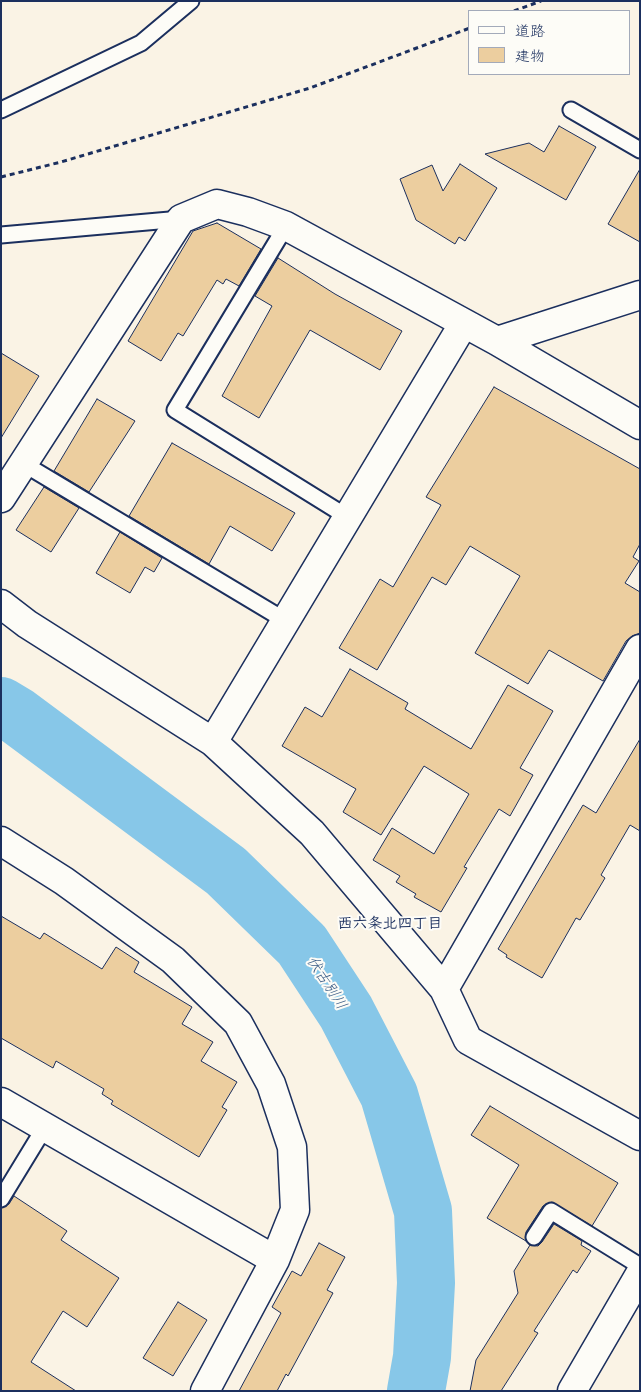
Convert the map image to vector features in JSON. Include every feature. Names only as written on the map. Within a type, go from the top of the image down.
[{"type":"street","points":[[1,498],[181,219],[217,204],[248,212],[286,226],[497,341],[640,425]]},
{"type":"street","points":[[497,341],[640,295]]},
{"type":"street","points":[[213,742],[349,518],[464,323]]},
{"type":"street","points":[[1,604],[27,624],[213,742],[312,833],[444,989],[468,1040],[640,1136]]},
{"type":"street","points":[[444,989],[640,649]]},
{"type":"street","points":[[1,841],[64,881],[173,960],[238,1023],[271,1084],[292,1146],[295,1210],[275,1260],[205,1391]]},
{"type":"street","points":[[1,1102],[275,1260]]},
{"type":"street","points":[[572,1391],[640,1274]]},
{"type":"lane","points":[[1,110],[140,43],[191,1]]},
{"type":"lane","points":[[571,110],[640,150]]},
{"type":"lane","points":[[1,235],[181,219]]},
{"type":"lane","points":[[286,226],[175,410],[349,518]]},
{"type":"lane","points":[[24,464],[286,620]]},
{"type":"lane","points":[[1,1199],[45,1127]]},
{"type":"lane","points":[[534,1237],[551,1210],[640,1266]]},
{"type":"path","points":[[517,10],[541,1]]},
{"type":"path","points":[[1,177],[61,162],[310,88],[468,29]]},
{"type":"building","points":[[559,126],[596,147],[566,200],[485,154],[529,143],[544,152]]},
{"type":"building","points":[[460,164],[497,188],[465,241],[459,237],[455,244],[416,220],[400,179],[432,165],[443,191]]},
{"type":"building","points":[[640,169],[640,242],[608,224]]},
{"type":"building","points":[[217,223],[261,249],[239,286],[226,279],[223,284],[217,280],[183,336],[178,333],[161,361],[128,341],[193,231]]},
{"type":"building","points":[[278,258],[335,294],[402,331],[380,370],[310,330],[259,418],[222,396],[272,306],[255,296]]},
{"type":"building","points":[[1,353],[39,376],[1,438]]},
{"type":"building","points":[[494,387],[640,469],[640,544],[633,557],[639,561],[625,583],[640,592],[640,633],[626,641],[603,681],[549,650],[528,684],[475,653],[520,576],[470,546],[446,585],[432,577],[377,670],[339,648],[380,579],[393,587],[441,505],[426,497]]},
{"type":"building","points":[[97,399],[135,421],[89,492],[54,471]]},
{"type":"building","points":[[172,443],[295,513],[272,551],[230,526],[209,564],[129,516]]},
{"type":"building","points":[[44,487],[79,508],[51,552],[16,530]]},
{"type":"building","points":[[120,532],[162,558],[154,572],[145,567],[130,593],[96,573]]},
{"type":"building","points":[[350,669],[408,703],[405,709],[471,749],[508,685],[553,711],[520,768],[533,775],[510,816],[499,809],[464,867],[467,868],[441,912],[414,897],[416,894],[396,882],[400,876],[373,860],[392,828],[434,854],[469,794],[424,766],[381,835],[343,812],[356,789],[282,746],[305,707],[322,717]]},
{"type":"building","points":[[640,739],[640,831],[630,825],[601,875],[605,878],[580,920],[576,918],[542,978],[506,957],[507,955],[498,949],[583,805],[596,813]]},
{"type":"building","points":[[1,916],[40,939],[44,933],[102,969],[116,947],[139,962],[134,972],[192,1007],[182,1024],[213,1042],[201,1061],[237,1082],[222,1107],[227,1110],[199,1157],[111,1104],[113,1101],[102,1094],[104,1089],[56,1061],[53,1068],[1,1038]]},
{"type":"building","points":[[490,1106],[618,1183],[592,1226],[552,1202],[543,1206],[526,1232],[526,1241],[487,1218],[519,1165],[471,1135]]},
{"type":"building","points":[[14,1196],[67,1231],[61,1240],[119,1278],[87,1327],[63,1311],[31,1362],[76,1391],[1,1391],[1,1208],[9,1204]]},
{"type":"building","points":[[554,1224],[582,1241],[581,1245],[591,1251],[577,1273],[573,1270],[534,1331],[538,1333],[501,1391],[470,1391],[476,1360],[518,1293],[514,1271],[530,1245],[538,1246]]},
{"type":"building","points":[[319,1243],[345,1257],[327,1290],[333,1293],[288,1376],[286,1374],[277,1391],[239,1391],[281,1313],[272,1307],[292,1271],[301,1276]]},
{"type":"building","points":[[178,1302],[207,1320],[173,1376],[143,1358]]},
{"type":"waterway","name":"伏古別川","points":[[1,706],[16,715],[226,871],[302,945],[346,1012],[389,1095],[423,1211],[426,1283],[422,1357],[416,1391]]},
{"type":"district","name":"西六条北四丁目","points":[[390,923]]}]
